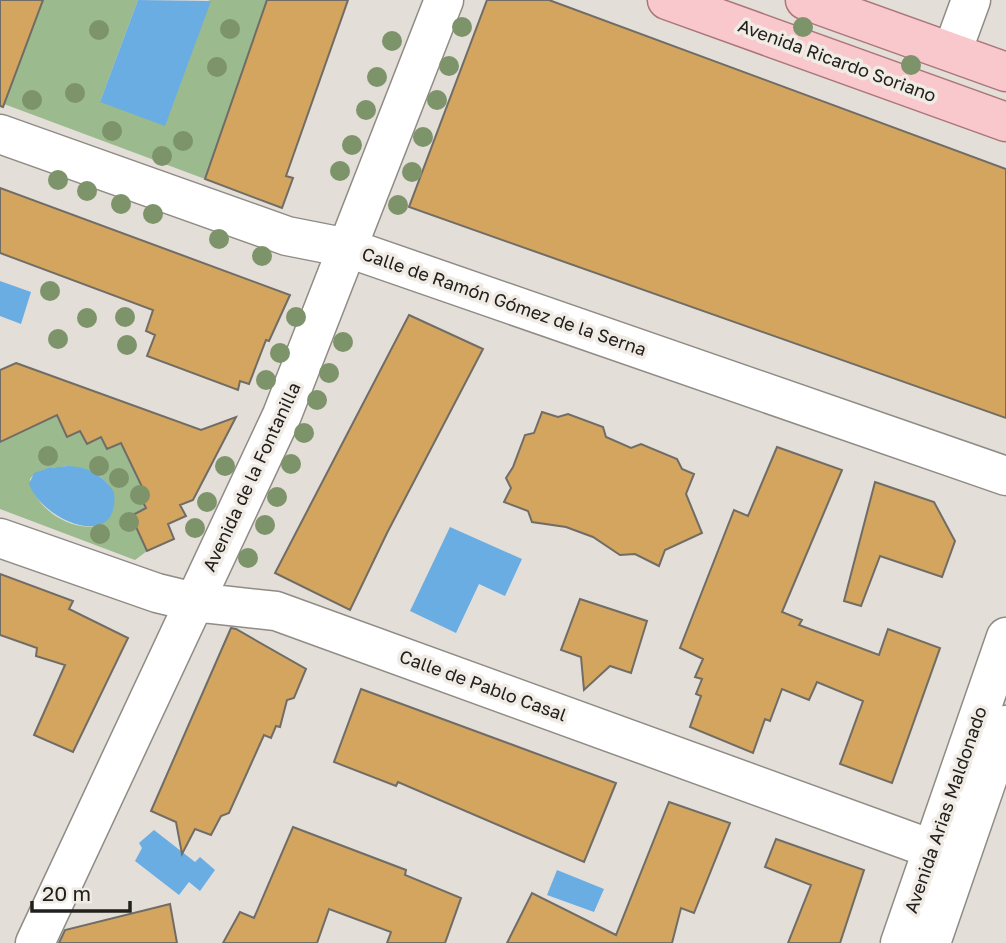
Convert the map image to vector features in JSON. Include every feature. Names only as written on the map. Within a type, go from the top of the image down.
[{"type":"main road","name":"Avenida Ricardo Soriano","points":[[667,0],[1006,122]]},
{"type":"main road","points":[[805,0],[1006,72]]},
{"type":"street","name":"Avenida de la Fontanilla","points":[[35,943],[282,415],[444,0]]},
{"type":"street","points":[[952,52],[971,0]]},
{"type":"street","name":"Calle de Ramón Gómez de la Serna","points":[[0,134],[288,236],[348,248],[1006,476]]},
{"type":"street","name":"Calle de Pablo Casal","points":[[0,538],[156,593],[194,602],[276,611],[946,854]]},
{"type":"street","name":"Avenida Arias Maldonado","points":[[931,943],[946,854],[1006,637]]},
{"type":"street","name":"Avenida Arias Maldonado","points":[[900,943],[946,854],[1006,726]]},
{"type":"green space","points":[[43,0],[138,0],[100,102],[210,1],[208,0],[267,0],[205,179],[4,104]]},
{"type":"green space","points":[[57,415],[67,436],[80,431],[101,437],[107,449],[121,443],[157,491],[143,500],[146,508],[131,516],[147,551],[135,560],[0,509],[0,442]],"holes":[[[68,466],[96,472],[108,484],[96,526],[75,525],[54,515],[38,499],[30,479],[42,470]]]},
{"type":"water","points":[[138,0],[211,1],[165,126],[100,102]]},
{"type":"water","points":[[0,281],[31,292],[21,324],[0,316]]},
{"type":"water","points":[[68,466],[94,473],[105,480],[114,492],[113,510],[106,522],[94,526],[80,525],[64,519],[37,498],[29,484],[34,473]]},
{"type":"water","points":[[450,527],[522,559],[505,596],[479,584],[456,633],[410,611]]},
{"type":"water","points":[[154,830],[195,862],[200,857],[215,870],[200,891],[189,882],[179,895],[135,861],[142,848],[139,843]]},
{"type":"water","points":[[557,870],[604,889],[594,912],[547,895]]},
{"type":"building","points":[[0,0],[43,0],[3,107],[0,106]]},
{"type":"building","points":[[267,0],[348,0],[286,176],[293,178],[282,208],[205,179]]},
{"type":"building","points":[[487,0],[549,0],[1006,169],[1006,418],[409,207]]},
{"type":"building","points":[[0,188],[290,295],[269,341],[266,340],[249,384],[240,381],[238,390],[147,356],[155,335],[146,331],[153,310],[0,253]]},
{"type":"building","points":[[409,315],[483,349],[350,610],[275,573]]},
{"type":"building","points":[[16,363],[201,430],[236,417],[193,500],[180,505],[186,516],[168,524],[174,539],[147,551],[131,516],[146,508],[142,500],[147,497],[121,443],[107,449],[101,437],[87,444],[80,431],[67,437],[57,415],[0,442],[0,370]]},
{"type":"building","points":[[542,412],[558,417],[568,414],[603,427],[606,437],[631,448],[641,444],[677,459],[682,469],[694,474],[686,494],[702,533],[665,550],[659,566],[635,554],[620,555],[593,537],[566,527],[532,522],[528,511],[504,502],[511,488],[506,478],[525,435],[534,433]]},
{"type":"building","points":[[777,447],[842,470],[782,612],[802,620],[799,625],[879,655],[888,629],[940,648],[892,783],[840,764],[863,701],[817,682],[809,700],[782,689],[770,721],[765,719],[753,753],[690,727],[701,696],[696,694],[702,679],[695,677],[703,659],[680,648],[734,510],[748,516]]},
{"type":"building","points":[[875,482],[934,502],[955,541],[942,577],[880,556],[861,606],[844,601]]},
{"type":"building","points":[[0,574],[73,601],[69,609],[128,638],[73,752],[34,735],[65,665],[36,656],[37,648],[0,635]]},
{"type":"building","points":[[580,599],[647,621],[631,673],[610,666],[584,690],[581,657],[561,650]]},
{"type":"building","points":[[231,628],[306,669],[294,698],[287,700],[280,727],[276,726],[271,738],[264,735],[229,813],[221,816],[211,835],[195,829],[182,854],[176,822],[151,811]]},
{"type":"building","points":[[361,689],[616,783],[584,862],[398,782],[396,786],[334,762]]},
{"type":"building","points":[[669,802],[730,823],[694,913],[681,908],[672,943],[507,943],[532,893],[616,935]]},
{"type":"building","points":[[293,827],[406,870],[405,875],[461,898],[445,943],[387,943],[391,932],[329,909],[317,943],[223,943],[240,912],[254,918]]},
{"type":"building","points":[[776,839],[864,870],[840,943],[788,943],[811,885],[765,867]]},
{"type":"building","points":[[170,904],[177,943],[59,943],[65,930]]}]
